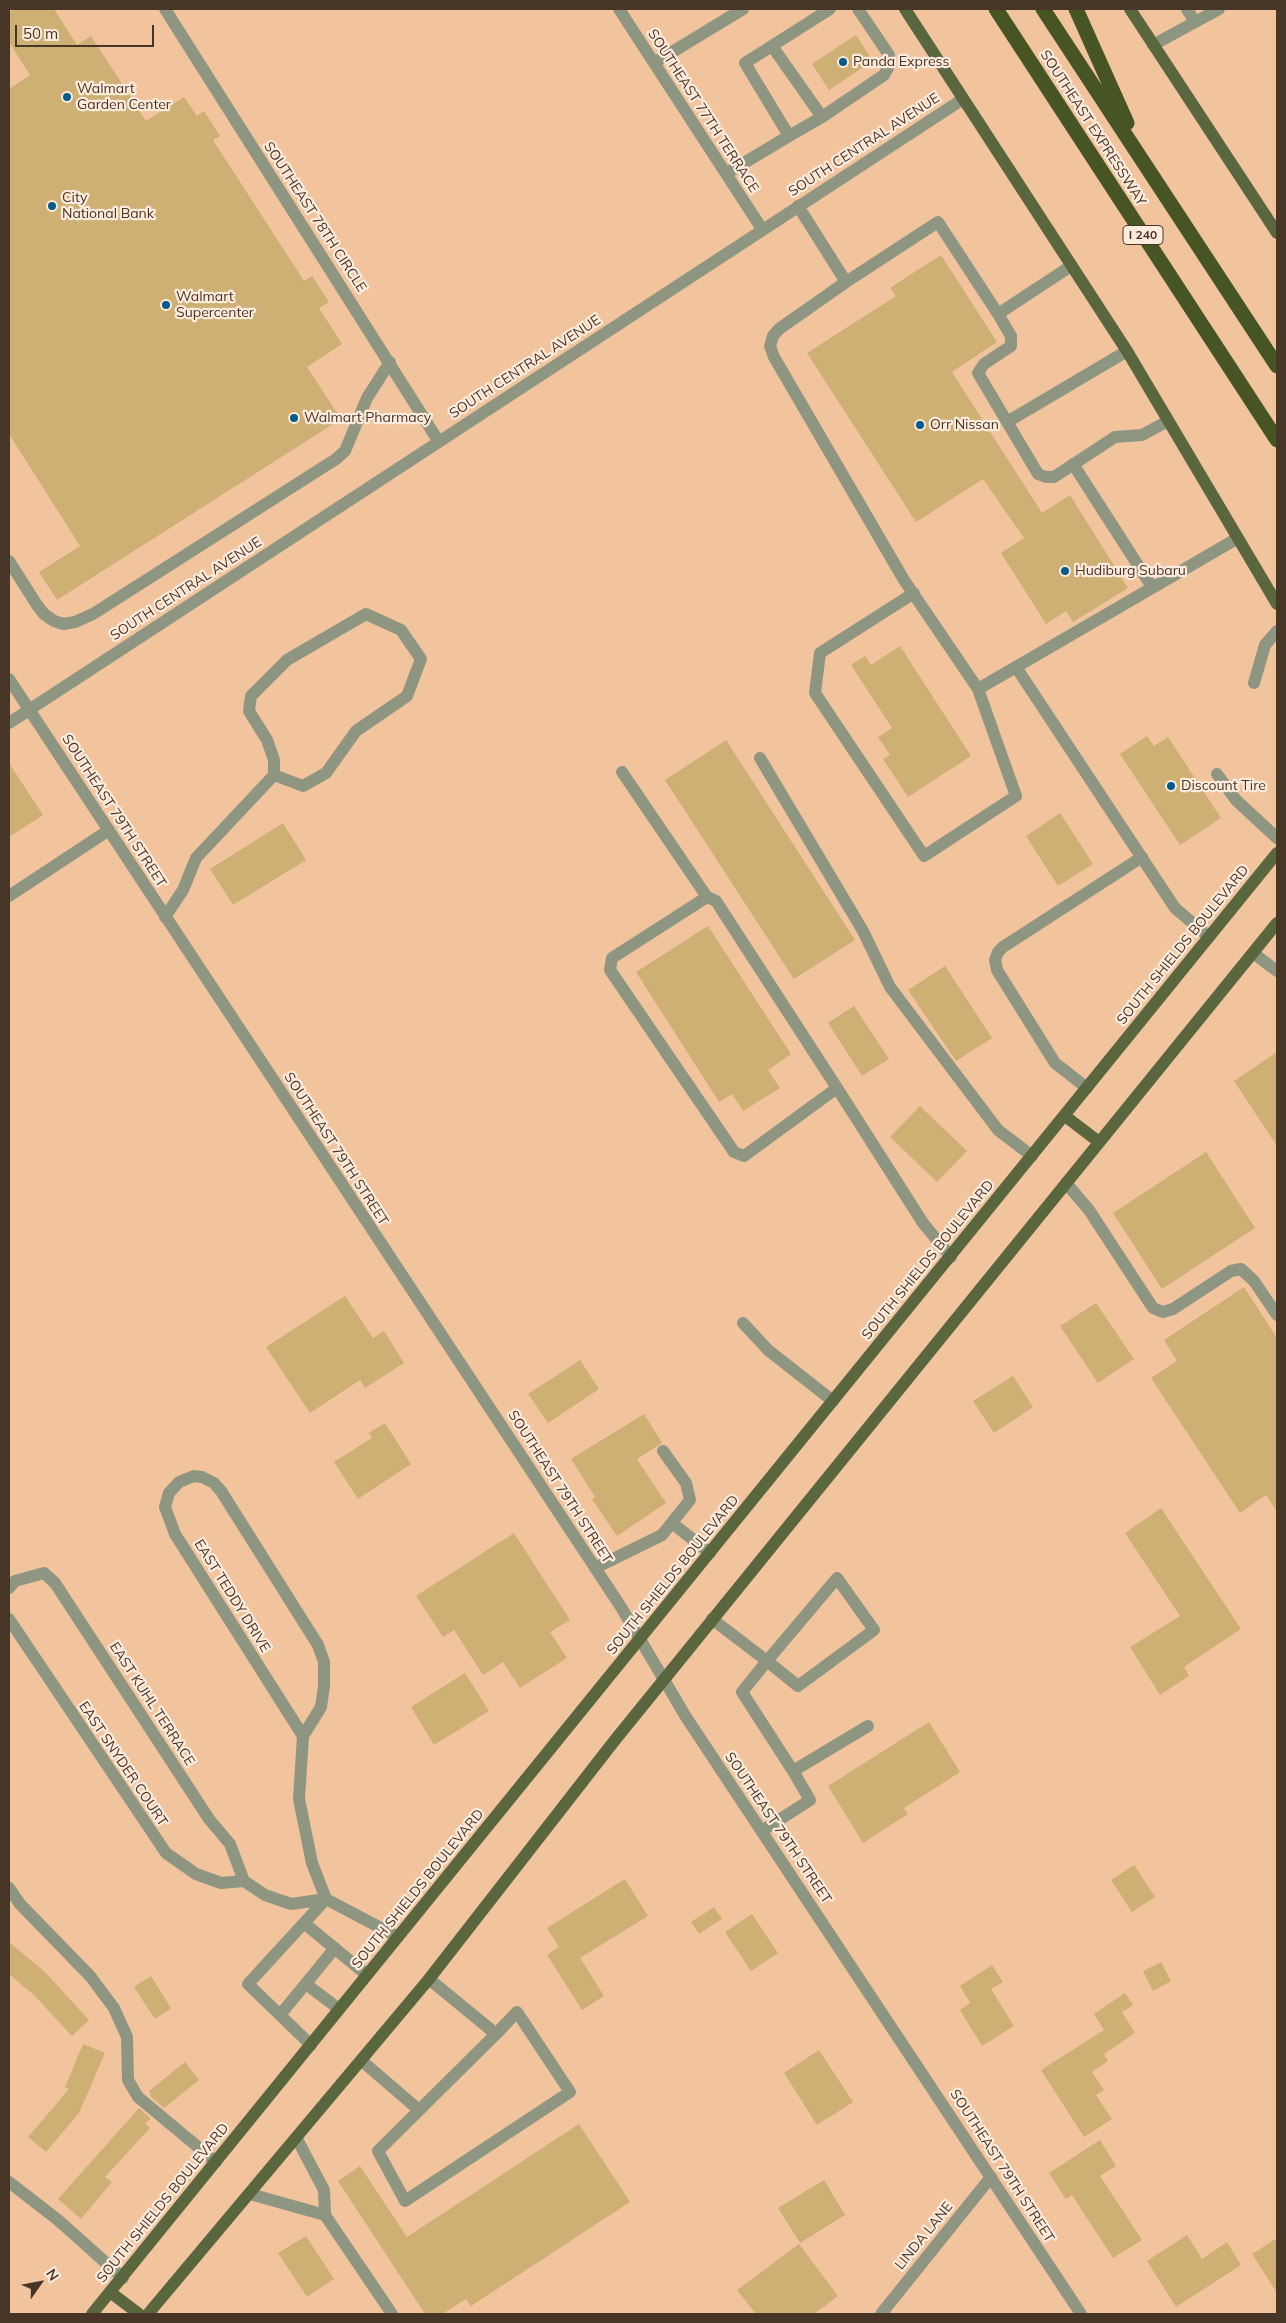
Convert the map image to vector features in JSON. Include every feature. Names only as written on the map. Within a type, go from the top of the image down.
[{"type":"highway","name":"SOUTHEAST EXPRESSWAY","points":[[996,9],[1277,440]]},
{"type":"highway","name":"SOUTHEAST EXPRESSWAY","points":[[1043,9],[1277,366]]},
{"type":"highway","points":[[1076,9],[1130,132],[1186,226]]},
{"type":"main road","points":[[905,9],[1126,351],[1277,604]]},
{"type":"main road","points":[[1130,9],[1277,233]]},
{"type":"main road","name":"SOUTH SHIELDS BOULEVARD","points":[[92,2314],[641,1640],[1277,853]]},
{"type":"main road","points":[[148,2314],[297,2139],[429,1979],[664,1679],[1277,923]]},
{"type":"main road","points":[[1065,1116],[1099,1142]]},
{"type":"main road","points":[[110,2292],[139,2314]]},
{"type":"street","name":"SOUTHEAST 78TH CIRCLE","points":[[165,9],[439,442]]},
{"type":"street","name":"SOUTHEAST 77TH TERRACE","points":[[619,9],[762,229]]},
{"type":"street","points":[[654,63],[724,14],[743,9]]},
{"type":"street","points":[[789,136],[744,63],[830,9]]},
{"type":"street","points":[[727,173],[822,118],[884,75],[889,66],[889,55],[858,9]]},
{"type":"street","points":[[1187,9],[1195,22]]},
{"type":"street","points":[[1153,45],[1219,9]]},
{"type":"street","points":[[772,46],[822,118]]},
{"type":"street","name":"SOUTH CENTRAL AVENUE","points":[[9,723],[963,99]]},
{"type":"street","points":[[798,206],[846,282]]},
{"type":"street","points":[[914,593],[820,652],[815,693],[924,856],[1016,796],[978,689],[914,593],[774,357],[770,346],[778,330],[846,282],[938,222],[1011,336],[1011,346],[984,364],[978,373],[1038,474],[1046,478],[1054,477],[1115,437],[1142,434],[1168,421]]},
{"type":"street","points":[[998,314],[1072,266]]},
{"type":"street","points":[[1007,422],[1126,351]]},
{"type":"street","points":[[9,561],[40,610],[54,621],[63,624],[76,622],[93,614],[336,459],[345,450],[367,398],[390,362]]},
{"type":"street","points":[[1073,464],[1152,587]]},
{"type":"street","points":[[978,689],[1238,538]]},
{"type":"street","points":[[165,917],[183,890],[196,858],[274,775],[274,760],[266,740],[249,711],[251,696],[287,660],[366,614],[401,630],[421,658],[406,696],[356,731],[326,773],[303,786],[274,775]]},
{"type":"street","points":[[1254,682],[1265,645],[1277,631]]},
{"type":"street","points":[[1016,667],[1176,908],[1209,936]]},
{"type":"street","name":"SOUTHEAST 79TH STREET","points":[[9,679],[595,1568],[641,1640],[686,1717],[1081,2314]]},
{"type":"street","points":[[760,758],[863,931],[890,988],[998,1130],[1032,1156]]},
{"type":"street","points":[[622,772],[708,896],[716,901],[923,1223],[950,1257]]},
{"type":"street","points":[[1217,774],[1236,800],[1277,838]]},
{"type":"street","points":[[9,896],[109,830]]},
{"type":"street","points":[[1087,1088],[1055,1063],[997,970],[995,960],[1002,947],[1142,857]]},
{"type":"street","points":[[708,896],[612,958],[610,970],[734,1152],[744,1156],[837,1088]]},
{"type":"street","points":[[1253,953],[1277,971]]},
{"type":"street","points":[[1066,1183],[1089,1210],[1153,1308],[1163,1312],[1174,1309],[1231,1271],[1241,1269],[1254,1281],[1277,1315]]},
{"type":"street","points":[[743,1323],[768,1350],[833,1402]]},
{"type":"street","points":[[595,1568],[662,1535],[690,1500],[686,1483],[662,1451]]},
{"type":"street","name":"EAST TEDDY DRIVE","points":[[194,1476],[202,1477],[221,1491],[318,1645],[324,1662],[324,1686],[321,1707],[304,1736],[175,1534],[165,1508],[169,1493],[179,1482],[194,1476]]},
{"type":"street","points":[[672,1523],[710,1553]]},
{"type":"street","name":"EAST KUHL TERRACE","points":[[12,1584],[44,1573],[55,1583],[209,1819],[230,1844],[244,1881]]},
{"type":"street","points":[[712,1620],[767,1661],[798,1686],[874,1630],[837,1578],[767,1661],[742,1692],[810,1800],[762,1831]]},
{"type":"street","name":"EAST SNYDER COURT","points":[[9,1619],[166,1853],[196,1874],[221,1883],[244,1881]]},
{"type":"street","points":[[793,1771],[868,1726]]},
{"type":"street","points":[[304,1736],[299,1799],[312,1863],[326,1899]]},
{"type":"street","points":[[244,1881],[265,1895],[291,1904],[326,1899],[398,1937]]},
{"type":"street","points":[[9,1888],[20,1904],[90,1976],[114,2008],[127,2037],[128,2080],[138,2096],[216,2162]]},
{"type":"street","points":[[311,2045],[248,1984],[326,1899]]},
{"type":"street","points":[[304,1923],[367,1975]]},
{"type":"street","points":[[280,2016],[335,1948]]},
{"type":"street","points":[[429,1979],[496,2034]]},
{"type":"street","points":[[306,1984],[339,2009]]},
{"type":"street","points":[[517,2012],[570,2092],[405,2201],[378,2152],[496,2034],[517,2012]]},
{"type":"street","points":[[362,2061],[419,2110]]},
{"type":"street","points":[[297,2139],[324,2190],[325,2215],[392,2314]]},
{"type":"street","name":"LINDA LANE","points":[[883,2314],[991,2177]]},
{"type":"street","points":[[9,2182],[58,2220],[123,2278]]},
{"type":"street","points":[[250,2194],[325,2215]]},
{"type":"building","name":"Walmart Supercenter","points":[[14,9],[54,9],[77,45],[91,36],[146,121],[184,97],[197,116],[204,111],[220,136],[213,140],[304,281],[312,276],[329,302],[319,308],[342,344],[307,367],[341,419],[57,600],[39,572],[80,546],[9,434],[9,89],[30,75],[9,42],[9,12]]},
{"type":"building","name":"Panda Express","points":[[856,35],[873,61],[829,90],[812,64]]},
{"type":"building","name":"Orr Nissan","points":[[941,255],[997,342],[952,372],[1042,513],[1070,495],[1128,588],[1073,622],[1066,611],[1046,624],[1001,553],[1024,538],[983,479],[916,522],[807,353],[896,296],[890,288]]},
{"type":"building","points":[[900,646],[971,756],[908,797],[883,759],[890,755],[878,737],[892,728],[851,665],[865,656],[871,665]]},
{"type":"building","name":"Discount Tire","points":[[1147,736],[1154,746],[1168,737],[1221,818],[1180,845],[1120,754]]},
{"type":"building","points":[[726,740],[855,940],[794,979],[665,780]]},
{"type":"building","points":[[9,763],[43,815],[9,837]]},
{"type":"building","points":[[1060,813],[1093,864],[1058,886],[1026,836]]},
{"type":"building","points":[[283,823],[306,860],[233,905],[210,869]]},
{"type":"building","points":[[708,926],[791,1054],[768,1070],[780,1088],[743,1111],[732,1094],[719,1102],[636,972]]},
{"type":"building","points":[[945,966],[992,1038],[956,1061],[908,990]]},
{"type":"building","points":[[854,1006],[889,1059],[862,1076],[828,1023]]},
{"type":"building","points":[[1277,1052],[1277,1146],[1234,1081]]},
{"type":"building","points":[[920,1106],[967,1151],[937,1182],[890,1137]]},
{"type":"building","points":[[1206,1152],[1255,1228],[1162,1289],[1113,1213]]},
{"type":"building","points":[[1244,1287],[1277,1338],[1277,1512],[1266,1495],[1240,1513],[1151,1378],[1177,1361],[1164,1340]]},
{"type":"building","points":[[345,1296],[373,1338],[384,1331],[404,1363],[365,1388],[360,1380],[310,1413],[266,1347]]},
{"type":"building","points":[[1096,1303],[1134,1359],[1098,1383],[1060,1326]]},
{"type":"building","points":[[580,1360],[599,1389],[548,1423],[528,1394]]},
{"type":"building","points":[[1013,1376],[1033,1407],[994,1433],[973,1401]]},
{"type":"building","points":[[644,1414],[662,1443],[637,1459],[666,1503],[617,1536],[592,1499],[595,1497],[571,1459]]},
{"type":"building","points":[[385,1423],[411,1464],[358,1499],[334,1462],[372,1438],[369,1433]]},
{"type":"building","points":[[1161,1508],[1241,1629],[1184,1667],[1189,1676],[1160,1695],[1130,1647],[1180,1616],[1125,1533]]},
{"type":"building","points":[[514,1533],[570,1620],[550,1632],[567,1658],[520,1688],[503,1662],[483,1675],[454,1630],[443,1637],[416,1596]]},
{"type":"building","points":[[465,1673],[489,1711],[434,1745],[411,1707]]},
{"type":"building","points":[[929,1722],[960,1772],[904,1808],[908,1814],[863,1843],[828,1786]]},
{"type":"building","points":[[1134,1865],[1155,1897],[1132,1912],[1111,1880]]},
{"type":"building","points":[[625,1879],[648,1916],[580,1958],[604,1996],[582,2010],[547,1955],[559,1947],[547,1928]]},
{"type":"building","points":[[714,1907],[722,1919],[699,1934],[691,1922]]},
{"type":"building","points":[[752,1914],[778,1953],[751,1971],[725,1932]]},
{"type":"building","points":[[9,1942],[45,1972],[89,2020],[72,2036],[34,1995],[9,1974]]},
{"type":"building","points":[[1161,1962],[1171,1981],[1153,1991],[1143,1971]]},
{"type":"building","points":[[992,1965],[1003,1982],[991,1989],[1014,2026],[982,2046],[960,2010],[970,2003],[960,1986]]},
{"type":"building","points":[[151,1976],[171,2008],[155,2019],[134,1987]]},
{"type":"building","points":[[1125,1993],[1133,2005],[1122,2012],[1135,2033],[1104,2054],[1108,2061],[1092,2072],[1104,2090],[1096,2095],[1112,2119],[1084,2137],[1041,2070],[1104,2030],[1094,2014]]},
{"type":"building","points":[[83,2044],[105,2053],[79,2113],[46,2152],[28,2137],[69,2089],[65,2087]]},
{"type":"building","points":[[819,2050],[853,2102],[817,2125],[784,2073]]},
{"type":"building","points":[[185,2062],[199,2080],[164,2108],[150,2096],[149,2091]]},
{"type":"building","points":[[139,2108],[151,2119],[145,2123],[150,2128],[105,2177],[112,2182],[81,2219],[58,2199]]},
{"type":"building","points":[[579,2124],[630,2202],[471,2306],[466,2299],[442,2314],[425,2314],[338,2181],[360,2166],[407,2237]]},
{"type":"building","points":[[1100,2140],[1116,2166],[1100,2176],[1142,2240],[1113,2258],[1072,2195],[1066,2199],[1049,2173]]},
{"type":"building","points":[[824,2180],[845,2215],[800,2243],[778,2208]]},
{"type":"building","points":[[1187,2235],[1202,2259],[1227,2242],[1241,2265],[1176,2307],[1147,2261]]},
{"type":"building","points":[[306,2236],[334,2279],[307,2297],[278,2253]]},
{"type":"building","points":[[1277,2238],[1277,2293],[1252,2254]]},
{"type":"building","points":[[799,2244],[838,2296],[814,2314],[756,2314],[737,2290]]},
{"type":"place","name":"Panda Express","points":[[843,62]]},
{"type":"place","name":"Walmart Garden Center","points":[[67,97]]},
{"type":"place","name":"City National Bank","points":[[52,206]]},
{"type":"place","name":"Walmart Supercenter","points":[[166,305]]},
{"type":"place","name":"Walmart Pharmacy","points":[[294,418]]},
{"type":"place","name":"Orr Nissan","points":[[920,425]]},
{"type":"place","name":"Hudiburg Subaru","points":[[1065,571]]},
{"type":"place","name":"Discount Tire","points":[[1171,786]]}]
